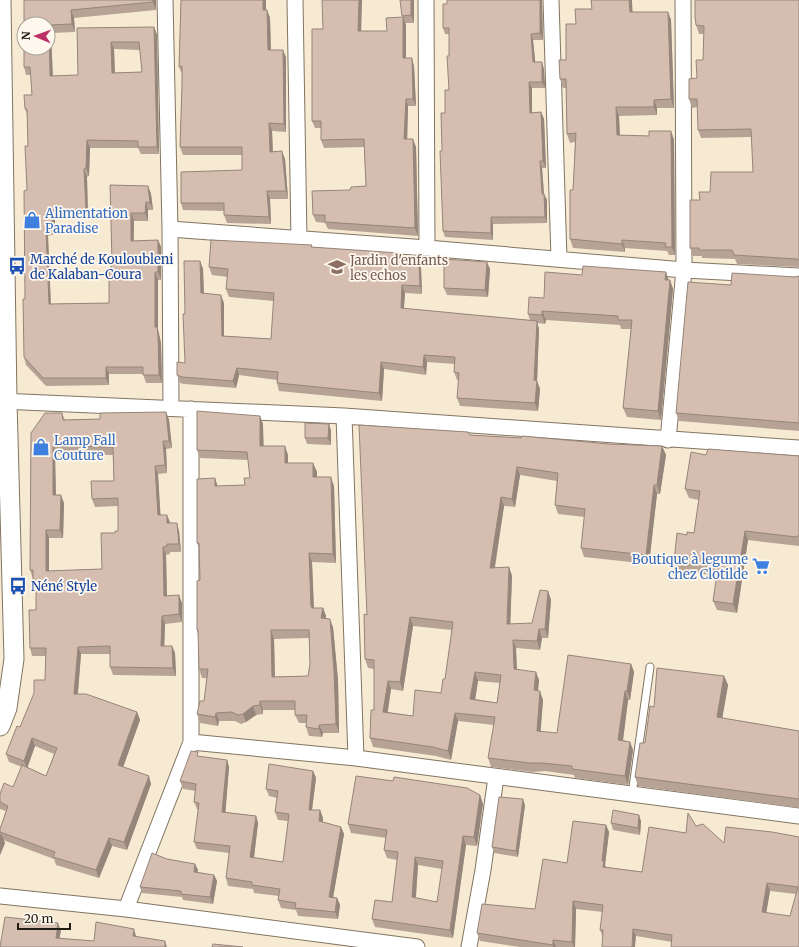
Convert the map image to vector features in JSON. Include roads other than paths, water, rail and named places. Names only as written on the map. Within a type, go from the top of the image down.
[{"type":"street","points":[[0,726],[7,708],[14,659],[4,401],[1,0]]},
{"type":"street","points":[[165,0],[170,229],[171,408]]},
{"type":"street","points":[[295,0],[299,239]]},
{"type":"street","points":[[426,0],[427,248]]},
{"type":"street","points":[[550,0],[559,259]]},
{"type":"street","points":[[668,440],[684,270],[683,0]]},
{"type":"street","points":[[170,229],[427,248],[684,270],[799,276]]},
{"type":"street","points":[[4,401],[344,416],[668,440],[799,448]]},
{"type":"street","points":[[126,909],[191,742],[191,409]]},
{"type":"street","points":[[344,416],[356,758]]},
{"type":"street","points":[[191,742],[356,758],[799,816]]},
{"type":"street","points":[[469,947],[483,870],[496,777]]},
{"type":"street","points":[[0,896],[126,909],[417,947]]},
{"type":"lane","points":[[632,794],[650,667]]},
{"type":"place","name":"Alimentation Paradise","points":[[32,220]]},
{"type":"place","name":"Marché de Kouloubleni de Kalaban-Coura","points":[[17,266]]},
{"type":"place","name":"Jardin d'enfants les echos","points":[[337,267]]},
{"type":"place","name":"Lamp Fall Couture","points":[[41,447]]},
{"type":"place","name":"Boutique à legume chez Clotilde","points":[[761,566]]},
{"type":"place","name":"Néné Style","points":[[18,586]]}]
